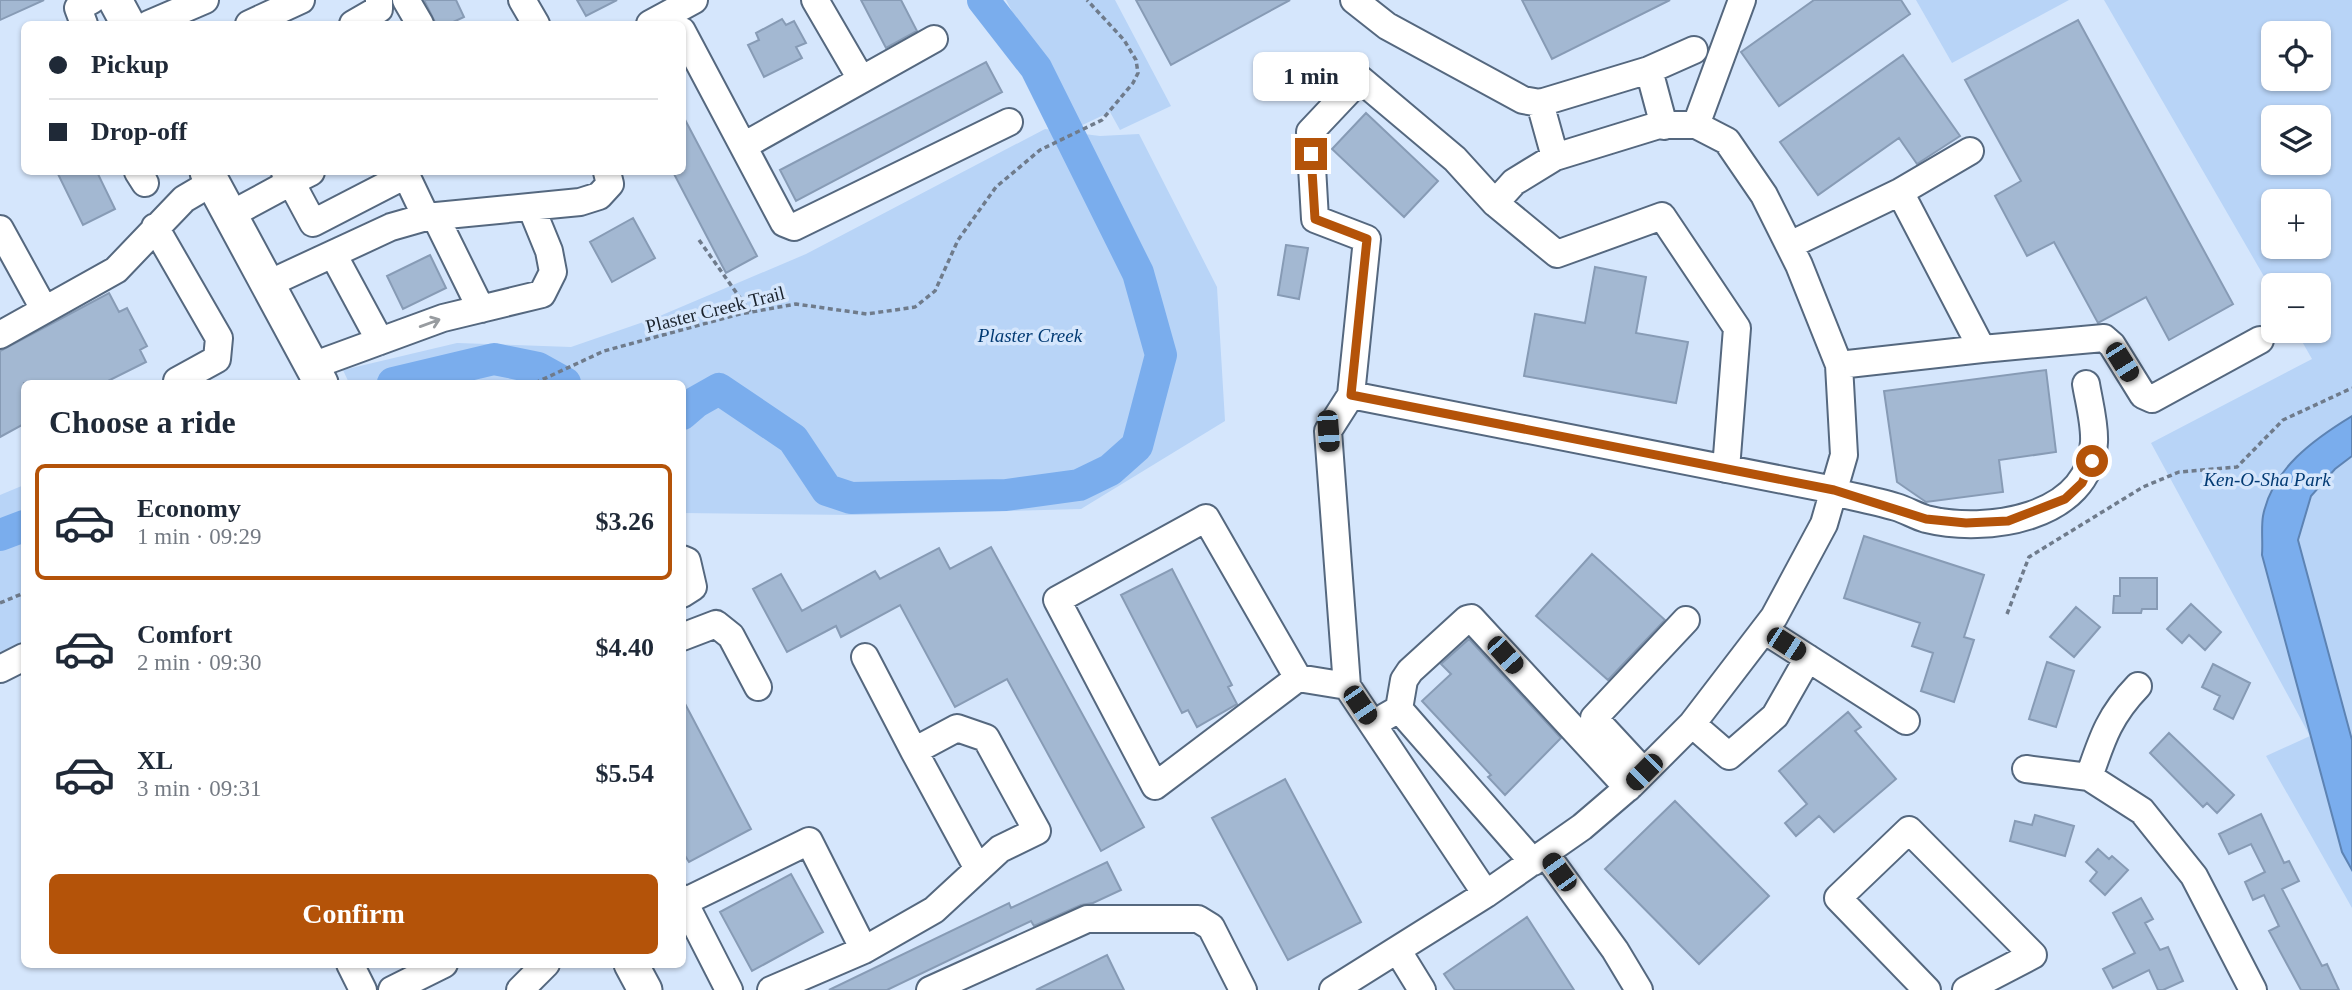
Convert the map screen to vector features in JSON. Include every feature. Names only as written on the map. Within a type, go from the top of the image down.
[{"type":"main road","points":[[115,0],[126,21]]},
{"type":"main road","points":[[210,177],[317,375]]},
{"type":"main road","points":[[633,968],[645,990]]},
{"type":"street","points":[[82,21],[78,8],[92,0]]},
{"type":"street","points":[[153,21],[174,6],[205,0]]},
{"type":"street","points":[[255,21],[301,0]]},
{"type":"street","points":[[358,21],[379,9],[379,0]]},
{"type":"street","points":[[406,0],[418,21]]},
{"type":"street","points":[[522,0],[534,21]]},
{"type":"street","points":[[815,0],[861,79]]},
{"type":"street","points":[[1353,0],[1387,26],[1523,100],[1540,103],[1649,71],[1694,50]]},
{"type":"street","points":[[1696,125],[1742,0]]},
{"type":"street","points":[[686,37],[784,223],[794,227],[1009,122]]},
{"type":"street","points":[[745,145],[934,39]]},
{"type":"street","points":[[1649,71],[1664,125]]},
{"type":"street","points":[[1486,894],[1347,686],[1328,431],[1351,395],[1367,239],[1315,219],[1310,132],[1360,79],[1455,159],[1495,203],[1557,254],[1662,216],[1737,328],[1726,469]]},
{"type":"street","points":[[1540,103],[1555,157]]},
{"type":"street","points":[[1343,987],[1486,894],[1582,827],[1636,780],[1692,724],[1764,630],[1824,524],[1844,455],[1839,365],[1790,246],[1764,195],[1727,141],[1696,125],[1664,125],[1555,157],[1514,181],[1495,203]]},
{"type":"street","points":[[1790,246],[1900,192],[1970,152]]},
{"type":"street","points":[[230,215],[296,175],[313,222],[401,175]]},
{"type":"street","points":[[406,175],[481,309]]},
{"type":"street","points":[[268,284],[391,227],[430,217],[580,202],[599,196],[611,184],[608,175]]},
{"type":"street","points":[[1,334],[116,270],[155,227],[210,177]]},
{"type":"street","points":[[1900,192],[1982,349]]},
{"type":"street","points":[[317,375],[380,341],[443,318],[542,295],[553,272],[549,251],[531,207]]},
{"type":"street","points":[[155,227],[219,338],[216,359],[179,380]]},
{"type":"street","points":[[0,229],[44,309]]},
{"type":"street","points":[[333,254],[380,341]]},
{"type":"street","points":[[1839,365],[2104,338],[2112,345],[2143,395],[2152,399],[2260,340]]},
{"type":"street","points":[[1351,395],[1834,491],[1898,508],[1926,519],[1966,523],[2008,521],[2036,513],[2065,499],[2082,483],[2092,461],[2095,440],[2085,384]]},
{"type":"street","points":[[1298,678],[1206,517],[1057,600],[1154,786],[1298,678],[1347,686]]},
{"type":"street","points":[[686,561],[693,587],[686,591]]},
{"type":"street","points":[[1373,725],[1399,709],[1404,680],[1410,671],[1471,618],[1636,780]]},
{"type":"street","points":[[1636,780],[1594,718],[1686,620]]},
{"type":"street","points":[[686,635],[716,624],[731,636],[758,687]]},
{"type":"street","points":[[1764,630],[1906,721]]},
{"type":"street","points":[[865,657],[977,867]]},
{"type":"street","points":[[0,669],[21,658]]},
{"type":"street","points":[[1692,724],[1729,756],[1775,716],[1808,658]]},
{"type":"street","points":[[2089,778],[2105,728],[2138,686]]},
{"type":"street","points":[[1399,709],[1539,857],[1615,950],[1639,990]]},
{"type":"street","points":[[771,990],[864,950],[933,910],[977,867],[1000,849],[1037,831],[986,738],[957,728],[914,751]]},
{"type":"street","points":[[2026,769],[2089,778],[2143,811],[2194,876],[2253,990]]},
{"type":"street","points":[[1927,990],[1838,898],[1909,830],[2033,955],[1966,990]]},
{"type":"street","points":[[686,899],[809,841],[864,950]]},
{"type":"street","points":[[686,906],[729,990]]},
{"type":"street","points":[[930,990],[1087,919],[1198,919],[1211,927],[1243,990]]},
{"type":"street","points":[[1398,951],[1422,990]]},
{"type":"street","points":[[352,968],[363,990]]},
{"type":"street","points":[[392,990],[436,968]]},
{"type":"street","points":[[520,990],[542,968]]},
{"type":"path","name":"Plaster Creek Trail","points":[[541,380],[604,351],[750,312],[796,303],[867,314],[915,307],[935,290],[958,240],[996,187],[1041,150],[1102,120],[1133,83],[1138,73],[1136,60],[1124,40],[1087,0]]},
{"type":"path","points":[[699,240],[750,312]]},
{"type":"path","points":[[2007,614],[2029,558],[2143,487],[2179,472],[2237,467],[2283,420],[2352,388]]},
{"type":"path","points":[[0,603],[21,594]]},
{"type":"green space","points":[[1006,0],[1115,0],[1171,106],[1120,130],[1110,112],[1074,129]]},
{"type":"green space","points":[[1916,0],[2069,0],[1952,63]]},
{"type":"green space","name":"Ken-O-Sha Park","points":[[2104,0],[2352,0],[2352,908],[2266,756],[2310,736],[2151,443],[2312,359],[2303,343],[2331,343],[2331,273],[2262,273]]},
{"type":"green space","name":"Plaster Creek","points":[[1045,129],[1100,136],[1139,134],[1217,287],[1225,421],[1081,509],[854,515],[686,513],[686,380],[348,380],[343,370],[457,343],[571,347],[655,318],[806,254]]},
{"type":"green space","points":[[21,486],[21,645],[0,652],[0,495]]},
{"type":"water","points":[[2352,416],[2352,456],[2335,469],[2311,496],[2298,540],[2352,740],[2352,870],[2342,852],[2262,555],[2262,525],[2268,499],[2285,470],[2310,445]]},
{"type":"building","points":[[0,0],[44,0],[0,20]]},
{"type":"building","points":[[424,0],[456,0],[464,17],[455,21],[434,21]]},
{"type":"building","points":[[577,0],[617,0],[586,16]]},
{"type":"building","points":[[861,0],[901,0],[917,31],[886,48]]},
{"type":"building","points":[[1136,0],[1290,0],[1171,65]]},
{"type":"building","points":[[1522,0],[1670,0],[1552,59]]},
{"type":"building","points":[[1814,0],[1901,0],[1910,14],[1779,106],[1741,52]]},
{"type":"building","points":[[782,19],[786,25],[794,21],[806,43],[796,47],[802,58],[764,77],[748,45],[759,40],[756,33]]},
{"type":"building","points":[[2078,20],[2233,304],[2169,340],[2146,297],[2098,323],[2054,242],[2027,256],[1995,196],[2021,181],[1965,80]]},
{"type":"building","points":[[1903,55],[1960,136],[1917,164],[1899,138],[1818,195],[1780,142]]},
{"type":"building","points":[[986,62],[1002,92],[796,201],[780,170]]},
{"type":"building","points":[[1366,113],[1438,181],[1404,217],[1332,149]]},
{"type":"building","points":[[686,122],[757,256],[726,273],[675,175],[686,175]]},
{"type":"building","points":[[58,175],[98,175],[115,209],[83,225]]},
{"type":"building","points":[[633,218],[655,258],[612,282],[590,242]]},
{"type":"building","points":[[1286,245],[1308,248],[1299,299],[1278,295]]},
{"type":"building","points":[[430,255],[446,288],[403,309],[387,276]]},
{"type":"building","points":[[1595,267],[1646,277],[1636,333],[1688,342],[1676,403],[1524,376],[1535,314],[1585,323]]},
{"type":"building","points":[[109,293],[119,312],[127,308],[147,346],[140,350],[146,362],[110,380],[21,380],[21,426],[0,437],[0,351]]},
{"type":"building","points":[[2046,370],[2056,452],[1999,460],[2003,492],[1926,502],[1897,482],[1884,391]]},
{"type":"building","points":[[1864,536],[1984,575],[1964,637],[1974,640],[1954,702],[1921,691],[1933,653],[1912,646],[1920,623],[1844,598]]},
{"type":"building","points":[[991,547],[1144,827],[1101,851],[1007,679],[955,707],[900,605],[841,637],[836,626],[787,652],[753,589],[781,574],[802,611],[875,571],[880,579],[939,548],[950,569]]},
{"type":"building","points":[[1592,554],[1665,620],[1608,680],[1536,616]]},
{"type":"building","points":[[1172,569],[1232,685],[1228,687],[1237,704],[1197,727],[1188,710],[1182,713],[1121,595]]},
{"type":"building","points":[[2120,578],[2157,578],[2157,609],[2142,609],[2141,613],[2113,613],[2114,596],[2120,596]]},
{"type":"building","points":[[2191,604],[2221,632],[2205,650],[2189,635],[2182,643],[2167,629]]},
{"type":"building","points":[[2076,607],[2100,627],[2074,657],[2050,637]]},
{"type":"building","points":[[1469,639],[1561,738],[1505,795],[1488,777],[1491,775],[1422,701],[1451,674],[1441,664]]},
{"type":"building","points":[[2047,662],[2074,671],[2056,727],[2029,719]]},
{"type":"building","points":[[2213,664],[2250,683],[2233,719],[2214,709],[2220,696],[2202,687]]},
{"type":"building","points":[[686,706],[751,829],[689,862],[686,857]]},
{"type":"building","points":[[1848,712],[1861,727],[1855,731],[1896,779],[1834,832],[1819,816],[1796,836],[1785,823],[1807,804],[1779,771]]},
{"type":"building","points":[[2169,733],[2234,795],[2217,813],[2207,803],[2203,807],[2150,753]]},
{"type":"building","points":[[1285,779],[1361,922],[1288,960],[1212,818]]},
{"type":"building","points":[[1675,801],[1769,896],[1699,964],[1605,869]]},
{"type":"building","points":[[2261,814],[2284,863],[2289,861],[2299,881],[2282,889],[2322,966],[2327,964],[2339,990],[2301,990],[2269,931],[2279,926],[2264,895],[2253,900],[2245,882],[2265,872],[2251,844],[2229,854],[2219,834]]},
{"type":"building","points":[[2035,815],[2074,826],[2065,856],[2010,841],[2015,821],[2032,825]]},
{"type":"building","points":[[2098,849],[2109,859],[2112,856],[2128,870],[2105,895],[2090,881],[2097,872],[2086,862]]},
{"type":"building","points":[[1107,862],[1121,890],[1093,903],[1081,905],[1034,926],[1031,921],[887,990],[829,990],[1009,903],[1011,908]]},
{"type":"building","points":[[791,874],[823,932],[752,971],[720,912]]},
{"type":"building","points":[[2141,898],[2153,919],[2145,923],[2160,950],[2168,947],[2183,981],[2163,990],[2158,990],[2149,970],[2113,988],[2103,969],[2135,953],[2113,913]]},
{"type":"building","points":[[1527,917],[1574,990],[1455,990],[1444,974]]},
{"type":"building","points":[[1107,955],[1124,990],[1036,990]]},
{"type":"waterway","name":"Plaster Creek","points":[[686,411],[719,389],[793,439],[827,490],[851,498],[1006,495],[1079,485],[1110,470],[1137,446],[1161,355],[1138,273],[1036,68],[983,0]]},
{"type":"waterway","name":"Plaster Creek","points":[[406,380],[494,359],[538,368],[560,380]]},
{"type":"waterway","name":"Plaster Creek","points":[[0,535],[21,527]]},
{"type":"route","points":[[1311,154],[1315,219],[1367,239],[1351,395],[1834,490],[1833,492],[1898,508],[1926,519],[1966,523],[2008,521],[2036,513],[2065,499],[2082,483],[2092,461]]}]
